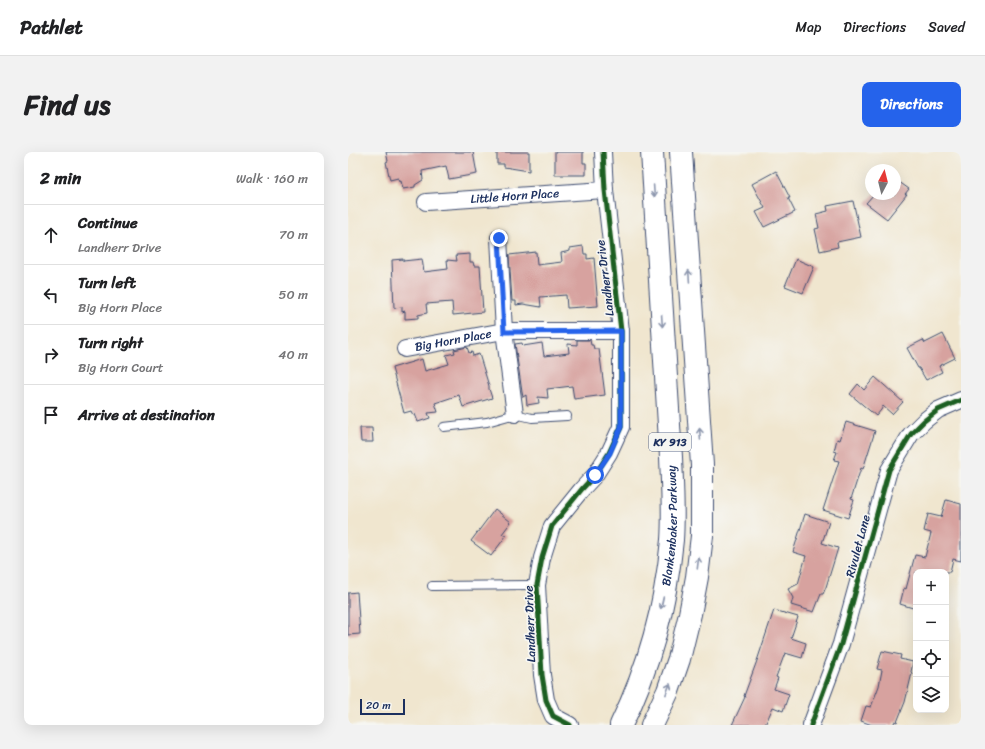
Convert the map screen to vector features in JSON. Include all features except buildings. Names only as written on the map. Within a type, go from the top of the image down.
[{"type":"main road","name":"Blankenbaker Parkway","points":[[622,725],[644,671],[656,627],[666,585],[672,539],[673,500],[671,457],[652,152]]},
{"type":"main road","name":"KY 913","points":[[652,725],[668,691],[679,659],[697,577],[702,536],[702,465],[681,152]]},
{"type":"street","name":"Landherr Drive","points":[[570,725],[553,716],[546,700],[542,675],[537,585],[542,558],[552,526],[595,475],[610,453],[621,427],[621,331],[605,190],[603,152]]},
{"type":"street","name":"Little Horn Place","points":[[426,202],[605,190]]},
{"type":"street","points":[[499,238],[504,332],[515,414]]},
{"type":"street","name":"Big Horn Place","points":[[405,349],[504,332],[621,331]]},
{"type":"street","name":"Rivulet Lane","points":[[811,725],[841,644],[889,470],[911,434],[924,421],[938,410],[961,400]]},
{"type":"lane","points":[[444,427],[487,422],[515,414],[532,418],[567,416]]},
{"type":"lane","points":[[432,586],[537,585]]},
{"type":"cycle path","points":[[570,725],[553,716],[546,700],[542,675],[537,585],[542,558],[552,526],[595,475],[609,453],[621,427],[621,331],[605,190],[603,152]]},
{"type":"cycle path","points":[[811,725],[841,644],[889,470],[911,434],[924,421],[938,410],[961,400]]},
{"type":"route","points":[[499,238],[504,332],[621,331],[621,427],[610,453],[595,475]]}]
